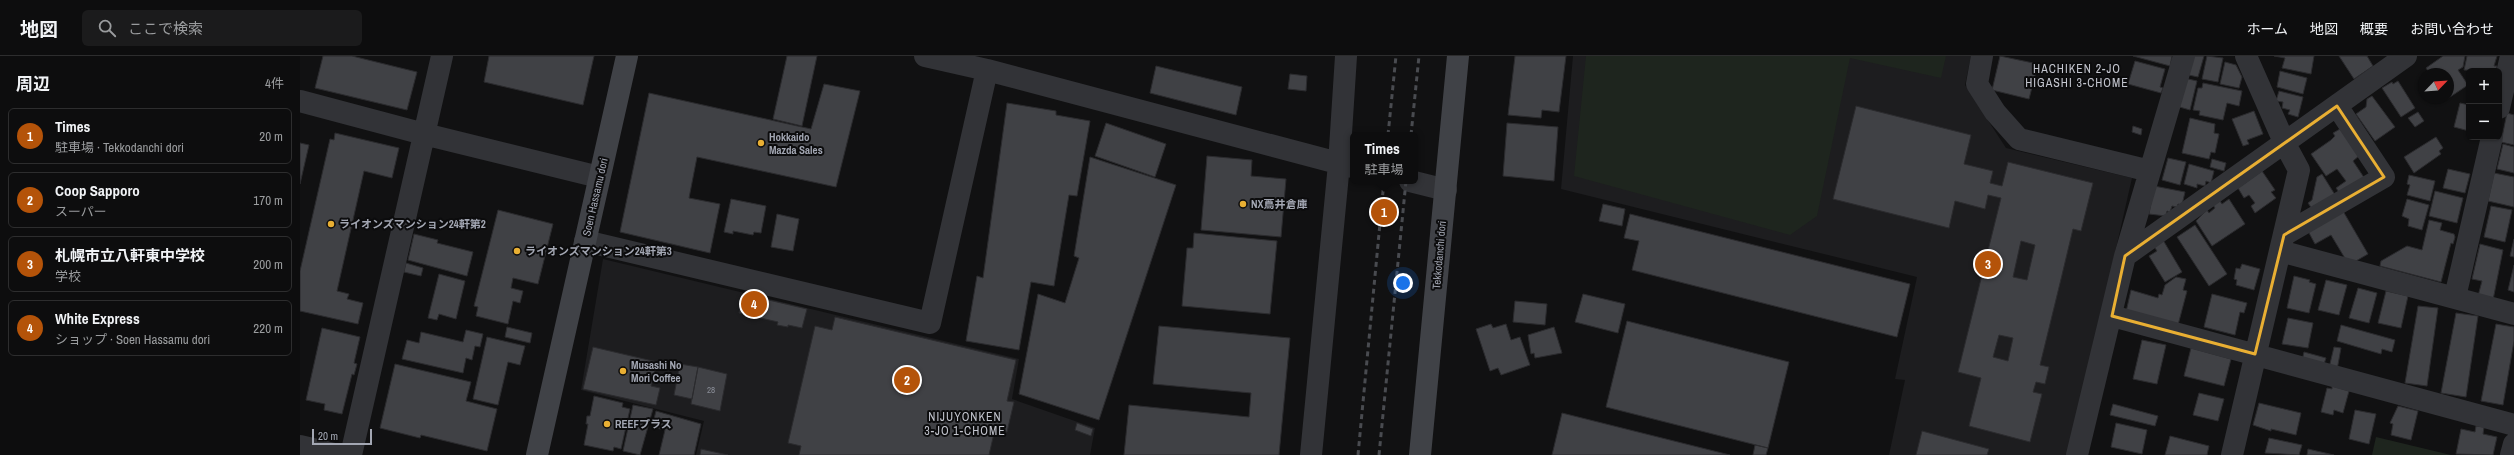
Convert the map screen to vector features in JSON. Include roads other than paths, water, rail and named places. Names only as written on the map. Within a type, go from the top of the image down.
[{"type":"street","points":[[351,455],[442,56]]},
{"type":"street","name":"Soen Hassamu dori","points":[[537,455],[627,56]]},
{"type":"street","points":[[925,56],[987,70],[1346,166]]},
{"type":"street","points":[[1311,455],[1346,166],[1346,56]]},
{"type":"street","name":"Tekkodanchi dori","points":[[1420,455],[1458,56]]},
{"type":"street","points":[[1982,56],[1977,84],[1995,112],[2019,139],[2150,171]]},
{"type":"street","points":[[2080,454],[2125,256],[2184,56]]},
{"type":"street","points":[[2232,455],[2299,170],[2285,144],[2246,56]]},
{"type":"street","points":[[2125,256],[2285,144],[2406,56]]},
{"type":"street","points":[[2500,104],[2511,56]]},
{"type":"street","points":[[585,241],[930,323],[987,70]]},
{"type":"street","points":[[300,101],[424,134],[600,177]]},
{"type":"street","points":[[2282,243],[2384,177],[2337,106]]},
{"type":"street","points":[[2455,296],[2491,140]]},
{"type":"street","points":[[1418,183],[1446,190]]},
{"type":"street","points":[[2282,243],[2514,314]]},
{"type":"street","points":[[2112,316],[2514,425]]},
{"type":"street","points":[[2511,455],[2514,444]]},
{"type":"street","points":[[300,446],[338,455]]},
{"type":"railway","points":[[1388,132],[1396,56]]},
{"type":"railway","points":[[1411,132],[1419,56]]},
{"type":"railway","points":[[1358,455],[1384,184]]},
{"type":"railway","points":[[1379,455],[1406,184]]},
{"type":"place","name":"Hokkaido Mazda Sales","points":[[761,143]]},
{"type":"place","name":"NX蔦井倉庫","points":[[1243,204]]},
{"type":"place","name":"Times","points":[[1384,212]]},
{"type":"place","name":"ライオンズマンション24軒第2","points":[[331,224]]},
{"type":"place","name":"ライオンズマンション24軒第3","points":[[517,251]]},
{"type":"place","name":"札幌市立八軒東中学校","points":[[1988,264]]},
{"type":"place","name":"White Express","points":[[754,304]]},
{"type":"place","name":"Musashi No Mori Coffee","points":[[623,371]]},
{"type":"place","name":"Coop Sapporo","points":[[907,380]]},
{"type":"place","name":"REEFプラス","points":[[607,424]]},
{"type":"district","name":"HACHIKEN 2-JO HIGASHI 3-CHOME","points":[[2077,76]]},
{"type":"district","name":"NIJUYONKEN 3-JO 1-CHOME","points":[[965,424]]}]
